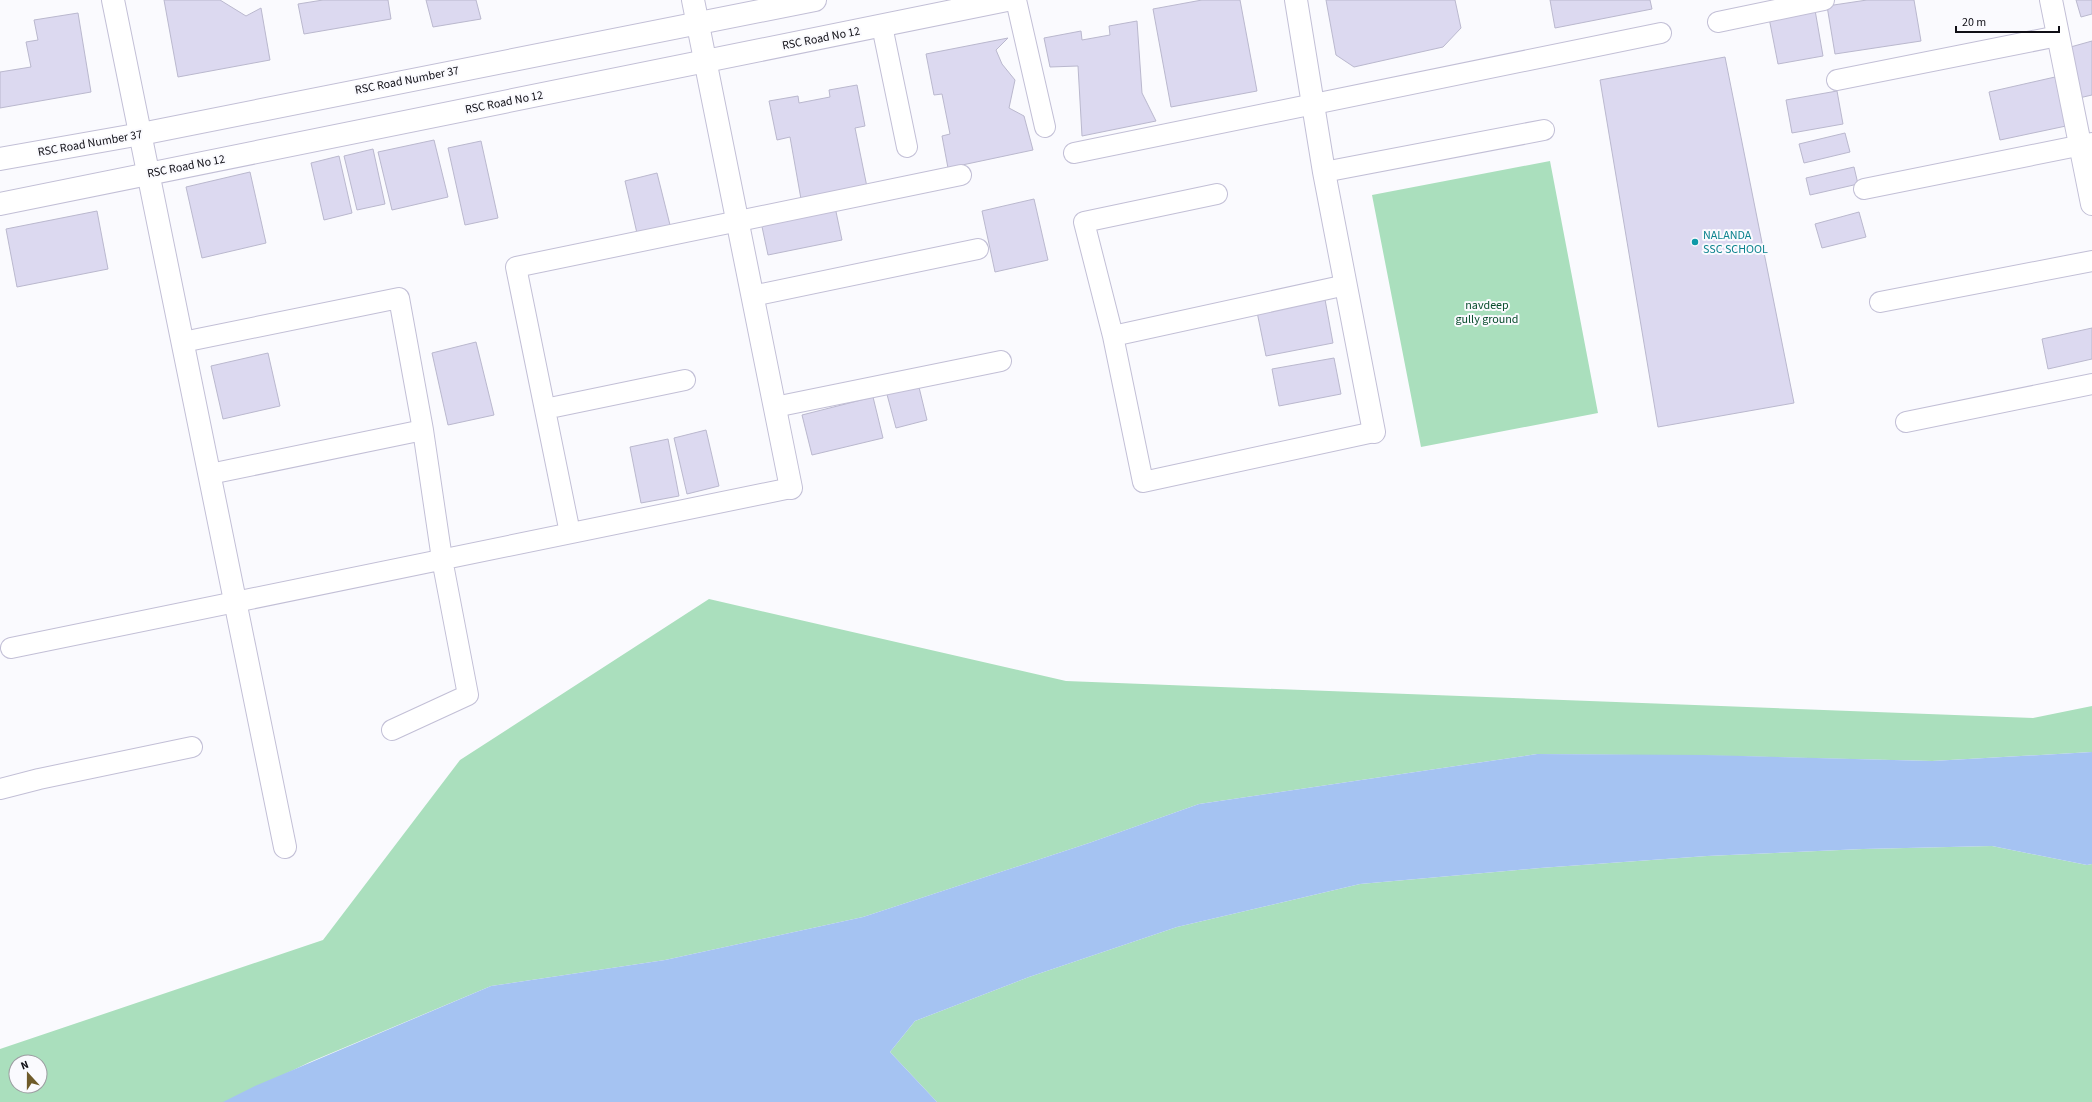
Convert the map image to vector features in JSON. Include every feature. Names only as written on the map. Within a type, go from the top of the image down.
[{"type":"street","points":[[113,0],[285,847]]},
{"type":"street","points":[[693,0],[791,488]]},
{"type":"street","name":"RSC Road Number 37","points":[[0,159],[141,134],[815,0]]},
{"type":"street","name":"RSC Road No 12","points":[[0,204],[1007,0]]},
{"type":"street","points":[[1296,0],[1324,172],[1374,432]]},
{"type":"street","points":[[2051,0],[2058,36],[2086,145],[2092,204]]},
{"type":"lane","points":[[1016,0],[1045,127]]},
{"type":"lane","points":[[1718,22],[1824,0]]},
{"type":"lane","points":[[882,26],[907,147]]},
{"type":"lane","points":[[1074,153],[1661,33]]},
{"type":"lane","points":[[1837,80],[2058,36]]},
{"type":"lane","points":[[1324,172],[1544,130]]},
{"type":"lane","points":[[1864,189],[2086,145]]},
{"type":"lane","points":[[570,533],[516,267],[961,175]]},
{"type":"lane","points":[[1217,194],[1084,222],[1113,336],[1143,482],[1374,432]]},
{"type":"lane","points":[[752,296],[978,250]]},
{"type":"lane","points":[[1880,302],[2092,261]]},
{"type":"lane","points":[[1113,336],[1346,285]]},
{"type":"lane","points":[[183,342],[399,298],[423,430],[442,559],[468,695],[392,730]]},
{"type":"lane","points":[[775,408],[1001,361]]},
{"type":"lane","points":[[545,409],[685,380]]},
{"type":"lane","points":[[1906,422],[2092,384]]},
{"type":"lane","points":[[210,474],[423,430]]},
{"type":"lane","points":[[11,648],[791,488]]},
{"type":"lane","points":[[0,789],[39,779],[192,746]]},
{"type":"green space","name":"navdeep gully ground","points":[[1550,161],[1598,413],[1421,447],[1372,195]]},
{"type":"green space","points":[[709,599],[1066,681],[2033,718],[2092,706],[2092,752],[1932,761],[1733,756],[1537,754],[1199,804],[1089,843],[863,917],[665,960],[491,986],[310,1062],[227,1102],[0,1102],[0,1049],[323,940],[460,760]]},
{"type":"green space","points":[[1992,846],[2087,865],[2092,864],[2092,1102],[937,1102],[890,1052],[915,1021],[1029,977],[1177,927],[1360,884],[1540,868],[1707,856],[1863,849]]},
{"type":"water","points":[[2092,752],[2092,864],[2087,865],[1992,846],[1863,849],[1707,856],[1540,868],[1360,884],[1177,927],[1029,977],[915,1021],[890,1052],[937,1102],[223,1102],[255,1086],[491,986],[665,960],[863,917],[1089,843],[1199,804],[1537,754],[1706,755],[1932,761]]},
{"type":"building","points":[[164,0],[220,0],[246,16],[261,8],[270,60],[178,77]]},
{"type":"building","points":[[323,0],[388,0],[391,19],[304,34],[298,4]]},
{"type":"building","points":[[426,0],[476,0],[481,19],[433,27]]},
{"type":"building","points":[[1202,0],[1240,0],[1257,91],[1171,107],[1153,9]]},
{"type":"building","points":[[1326,0],[1455,0],[1461,28],[1443,47],[1354,67],[1336,55]]},
{"type":"building","points":[[1550,0],[1650,0],[1652,9],[1555,28]]},
{"type":"building","points":[[1867,0],[1914,0],[1921,41],[1835,54],[1827,6]]},
{"type":"building","points":[[2076,0],[2092,0],[2092,14],[2081,17]]},
{"type":"building","points":[[1815,10],[1823,56],[1778,64],[1769,18]]},
{"type":"building","points":[[78,13],[91,92],[0,108],[0,72],[31,67],[26,42],[38,40],[34,20]]},
{"type":"building","points":[[1137,21],[1142,93],[1156,121],[1082,136],[1078,66],[1050,67],[1044,38],[1081,31],[1082,40],[1110,35],[1109,26]]},
{"type":"building","points":[[1008,38],[996,50],[1002,64],[1015,80],[1009,108],[1024,116],[1033,150],[948,168],[942,136],[950,134],[942,94],[934,95],[926,54]]},
{"type":"building","points":[[2092,41],[2092,95],[2079,98],[2067,48]]},
{"type":"building","name":"NALANDA SSC SCHOOL","points":[[1725,57],[1794,403],[1658,427],[1600,80]]},
{"type":"building","points":[[2055,77],[2066,126],[2000,140],[1989,92]]},
{"type":"building","points":[[857,85],[865,126],[855,128],[867,187],[801,199],[790,137],[777,140],[769,101],[798,96],[799,103],[830,97],[829,90]]},
{"type":"building","points":[[1837,91],[1843,124],[1792,133],[1786,100]]},
{"type":"building","points":[[1845,133],[1850,152],[1804,163],[1799,144]]},
{"type":"building","points":[[434,140],[448,197],[392,210],[378,152]]},
{"type":"building","points":[[481,141],[498,218],[465,225],[448,148]]},
{"type":"building","points":[[373,149],[385,204],[357,210],[344,156]]},
{"type":"building","points":[[339,156],[352,213],[324,220],[311,163]]},
{"type":"building","points":[[1854,167],[1858,184],[1810,195],[1806,178]]},
{"type":"building","points":[[250,172],[266,243],[202,258],[186,187]]},
{"type":"building","points":[[657,173],[672,233],[639,242],[625,181]]},
{"type":"building","points":[[1034,199],[1048,260],[995,272],[982,211]]},
{"type":"building","points":[[835,207],[842,240],[768,255],[761,222]]},
{"type":"building","points":[[97,211],[108,269],[17,287],[6,229]]},
{"type":"building","points":[[1859,212],[1866,237],[1822,248],[1815,224]]},
{"type":"building","points":[[1324,294],[1333,343],[1266,356],[1256,307]]},
{"type":"building","points":[[2092,328],[2092,359],[2048,369],[2042,339]]},
{"type":"building","points":[[476,342],[494,415],[448,425],[432,353]]},
{"type":"building","points":[[268,353],[280,406],[223,419],[211,366]]},
{"type":"building","points":[[1334,358],[1341,394],[1279,406],[1272,369]]},
{"type":"building","points":[[917,379],[927,420],[896,428],[885,387]]},
{"type":"building","points":[[873,397],[883,438],[812,455],[802,415]]},
{"type":"building","points":[[706,430],[719,486],[687,494],[674,438]]},
{"type":"building","points":[[668,439],[679,496],[641,503],[630,447]]},
{"type":"place","name":"NALANDA SSC SCHOOL","points":[[1695,242]]}]
